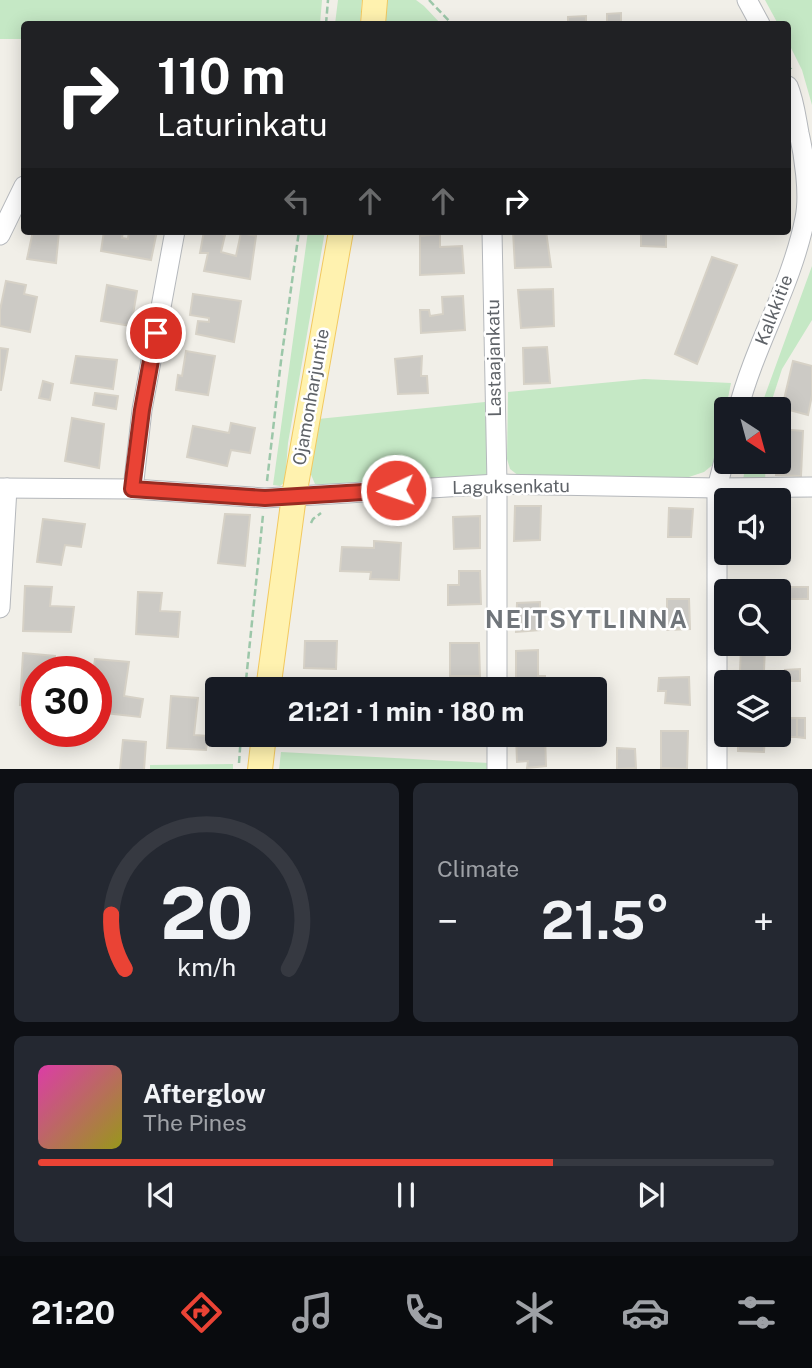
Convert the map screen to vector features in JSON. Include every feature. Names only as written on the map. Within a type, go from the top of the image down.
[{"type":"main road","points":[[373,21],[375,0]]},
{"type":"main road","name":"Ojamonharjuntie","points":[[270,677],[293,496],[340,235]]},
{"type":"main road","points":[[260,769],[263,747]]},
{"type":"street","points":[[747,0],[758,21]]},
{"type":"street","name":"Kalkkitie","points":[[741,397],[785,286],[809,216],[803,151],[791,99]]},
{"type":"street","points":[[0,235],[21,192]]},
{"type":"street","points":[[132,489],[142,410],[174,235]]},
{"type":"street","name":"Lastaajankatu","points":[[492,235],[497,484],[496,677]]},
{"type":"street","points":[[717,488],[721,474]]},
{"type":"street","name":"Laguksenkatu","points":[[4,488],[132,489],[265,498],[497,484],[717,488],[812,486]]},
{"type":"street","points":[[0,608],[4,488]]},
{"type":"street","points":[[717,565],[717,769]]},
{"type":"street","points":[[497,747],[497,769]]},
{"type":"path","points":[[326,21],[328,0]]},
{"type":"path","points":[[429,0],[450,21]]},
{"type":"path","points":[[246,677],[281,361],[298,235]]},
{"type":"path","points":[[239,769],[240,747]]},
{"type":"green space","points":[[0,0],[322,0],[320,21],[21,21],[21,39],[0,39]]},
{"type":"green space","points":[[338,0],[362,0],[360,21],[335,21]]},
{"type":"green space","points":[[384,0],[416,0],[438,21],[383,21]]},
{"type":"green space","points":[[765,0],[812,0],[812,105],[802,70],[791,48],[791,21],[776,21]]},
{"type":"green space","points":[[307,235],[324,235],[288,443],[285,482],[280,486],[273,485]]},
{"type":"green space","points":[[812,266],[812,320],[782,369],[773,397],[764,397]]},
{"type":"green space","points":[[644,379],[731,383],[728,397],[714,397],[714,464],[704,472],[686,478],[519,476],[510,469],[507,459],[508,392]]},
{"type":"green space","points":[[485,402],[488,477],[330,486],[315,484],[309,470],[318,419]]},
{"type":"green space","points":[[744,474],[765,474],[765,480],[743,480]]},
{"type":"green space","points":[[281,752],[489,763],[489,769],[279,769]]},
{"type":"green space","points":[[233,764],[233,769],[150,769],[150,765]]},
{"type":"building","points":[[621,13],[621,21],[607,21],[607,14]]},
{"type":"building","points":[[586,16],[586,21],[568,21],[568,17]]},
{"type":"building","points":[[32,235],[59,235],[56,263],[27,259]]},
{"type":"building","points":[[103,235],[122,235],[122,238],[128,239],[128,235],[156,235],[151,260],[101,251]]},
{"type":"building","points":[[203,235],[225,235],[221,252],[236,256],[241,235],[256,236],[250,279],[204,271],[208,253],[200,253]]},
{"type":"building","points":[[440,235],[440,247],[462,246],[464,273],[420,275],[420,236]]},
{"type":"building","points":[[513,235],[547,235],[551,267],[515,268]]},
{"type":"building","points":[[641,235],[666,235],[666,247],[641,246]]},
{"type":"building","points":[[712,257],[737,265],[697,364],[675,354]]},
{"type":"building","points":[[6,281],[26,285],[24,294],[37,297],[30,332],[0,326],[0,310]]},
{"type":"building","points":[[107,285],[137,291],[131,326],[101,321]]},
{"type":"building","points":[[553,289],[554,326],[521,328],[518,290]]},
{"type":"building","points":[[193,294],[241,301],[234,342],[196,334],[198,321],[209,322],[209,318],[190,315]]},
{"type":"building","points":[[463,296],[465,330],[421,333],[420,310],[429,310],[430,316],[443,314],[442,297]]},
{"type":"building","points":[[547,347],[550,383],[524,384],[523,348]]},
{"type":"building","points":[[0,348],[8,349],[1,390],[0,390]]},
{"type":"building","points":[[186,351],[215,356],[208,395],[176,390],[178,375],[182,376]]},
{"type":"building","points":[[76,356],[117,360],[113,389],[71,383]]},
{"type":"building","points":[[422,356],[421,376],[427,376],[428,393],[398,394],[395,359]]},
{"type":"building","points":[[793,361],[812,366],[812,395],[808,415],[791,410],[791,397],[785,397]]},
{"type":"building","points":[[43,381],[53,384],[50,400],[39,398]]},
{"type":"building","points":[[95,393],[118,396],[116,409],[93,405]]},
{"type":"building","points":[[72,418],[104,424],[99,468],[65,461]]},
{"type":"building","points":[[231,423],[255,428],[250,453],[231,450],[227,466],[187,457],[193,426],[229,433]]},
{"type":"building","points":[[791,430],[803,431],[801,476],[776,475],[791,474]]},
{"type":"building","points":[[515,506],[541,506],[540,540],[514,541]]},
{"type":"building","points":[[669,508],[693,509],[691,537],[668,537]]},
{"type":"building","points":[[225,514],[250,515],[245,566],[218,563]]},
{"type":"building","points":[[480,516],[480,548],[454,549],[453,517]]},
{"type":"building","points":[[43,519],[85,524],[81,547],[65,545],[61,565],[37,562]]},
{"type":"building","points":[[374,541],[401,543],[399,580],[370,579],[371,572],[340,571],[342,547],[374,548]]},
{"type":"building","points":[[459,571],[480,571],[481,604],[448,605],[448,585],[459,585]]},
{"type":"building","points":[[25,586],[52,587],[50,606],[74,607],[71,632],[23,631]]},
{"type":"building","points":[[791,587],[808,587],[808,599],[791,599]]},
{"type":"building","points":[[138,592],[162,593],[160,611],[180,612],[178,637],[136,634]]},
{"type":"building","points":[[667,599],[689,599],[690,629],[667,630]]},
{"type":"building","points":[[540,602],[540,630],[516,632],[517,603]]},
{"type":"building","points":[[305,641],[337,641],[336,669],[304,668]]},
{"type":"building","points":[[450,643],[479,643],[480,676],[450,676]]},
{"type":"building","points":[[538,650],[538,676],[545,677],[516,677],[516,651]]},
{"type":"building","points":[[23,653],[55,656],[23,656]]},
{"type":"building","points":[[741,656],[765,656],[764,670],[740,670]]},
{"type":"building","points":[[112,660],[129,662],[124,696],[143,699],[140,717],[112,714]]},
{"type":"building","points":[[800,669],[800,681],[791,681],[791,670],[785,670]]},
{"type":"building","points":[[689,677],[690,705],[665,703],[666,691],[658,691],[659,678]]},
{"type":"building","points":[[171,696],[198,698],[194,735],[205,736],[206,750],[167,748]]},
{"type":"building","points":[[791,718],[797,718],[797,737],[791,737]]},
{"type":"building","points":[[797,718],[805,718],[805,738],[797,737]]},
{"type":"building","points":[[661,731],[688,731],[687,769],[661,768]]},
{"type":"building","points":[[123,740],[146,742],[144,769],[120,769]]},
{"type":"building","points":[[516,747],[545,747],[546,766],[527,768],[528,761],[517,762]]},
{"type":"building","points":[[738,747],[764,747],[764,752],[738,751]]},
{"type":"building","points":[[617,748],[635,749],[636,768],[617,769]]},
{"type":"district","name":"NEITSYTLINNA","points":[[587,620]]},
{"type":"route","points":[[156,333],[142,410],[132,489],[265,498],[396,490]]}]
